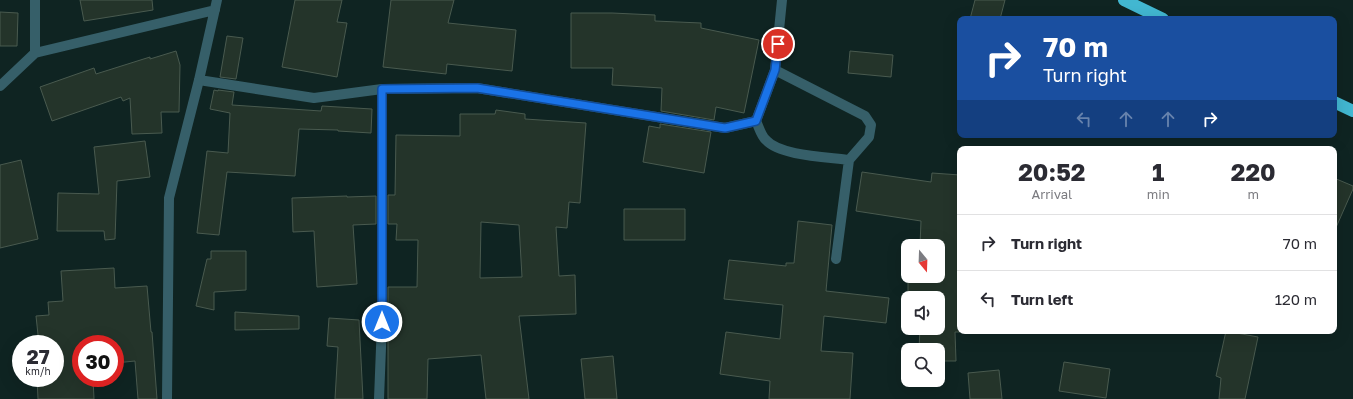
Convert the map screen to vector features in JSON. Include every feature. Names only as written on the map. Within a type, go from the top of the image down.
[{"type":"highway","points":[[1124,0],[1156,16]]},
{"type":"highway","points":[[1337,103],[1353,111]]},
{"type":"street","points":[[34,53],[36,0]]},
{"type":"street","points":[[782,0],[775,70],[756,121],[765,140],[784,151],[849,160]]},
{"type":"street","points":[[0,86],[34,53],[216,5],[199,80],[169,198],[167,399]]},
{"type":"street","points":[[775,70],[865,116],[871,125],[869,137],[849,160],[836,259]]},
{"type":"street","points":[[199,80],[314,98],[382,89],[477,88],[725,128],[756,121]]},
{"type":"street","points":[[379,399],[382,322],[382,89]]},
{"type":"building","points":[[80,0],[152,0],[153,10],[84,21]]},
{"type":"building","points":[[295,0],[342,0],[337,22],[347,23],[337,77],[282,67]]},
{"type":"building","points":[[391,0],[454,0],[448,23],[516,30],[512,71],[447,64],[446,74],[383,67]]},
{"type":"building","points":[[975,0],[1005,0],[1001,16],[971,16]]},
{"type":"building","points":[[0,12],[18,13],[17,46],[0,46]]},
{"type":"building","points":[[571,13],[655,15],[655,21],[701,23],[701,28],[759,40],[744,113],[716,107],[714,120],[661,111],[662,88],[612,85],[613,68],[571,68]]},
{"type":"building","points":[[227,36],[243,38],[236,79],[220,77]]},
{"type":"building","points":[[176,51],[180,65],[179,112],[161,112],[162,133],[132,134],[130,98],[123,101],[121,97],[52,121],[40,87],[94,68],[96,74],[150,57],[150,59]]},
{"type":"building","points":[[850,51],[893,55],[891,77],[848,73]]},
{"type":"building","points":[[214,90],[234,92],[232,105],[321,111],[322,106],[372,109],[371,133],[299,129],[295,176],[227,172],[219,235],[197,233],[207,151],[228,153],[230,113],[210,109]]},
{"type":"building","points":[[496,110],[525,114],[525,119],[586,123],[580,203],[569,202],[567,228],[556,227],[559,276],[575,275],[576,314],[519,316],[529,399],[486,399],[481,355],[428,359],[427,399],[388,399],[388,287],[417,287],[418,240],[396,240],[397,224],[388,224],[388,195],[395,195],[396,135],[460,136],[460,114],[495,114]],"holes":[[[481,222],[519,225],[522,277],[480,278]]]},
{"type":"building","points":[[660,124],[711,132],[704,173],[643,162],[649,126],[660,128]]},
{"type":"building","points":[[145,141],[150,177],[117,181],[115,239],[105,240],[104,231],[57,231],[58,193],[99,194],[94,147]]},
{"type":"building","points":[[21,160],[38,239],[0,248],[0,165]]},
{"type":"building","points":[[862,172],[931,182],[932,173],[957,175],[956,361],[945,361],[945,343],[919,343],[920,335],[945,335],[945,291],[908,291],[908,283],[945,283],[945,239],[920,239],[921,221],[856,211]]},
{"type":"building","points":[[1337,179],[1353,186],[1337,225]]},
{"type":"building","points":[[376,196],[376,224],[353,225],[357,284],[317,287],[314,231],[293,232],[292,198]]},
{"type":"building","points":[[624,209],[685,209],[685,240],[624,240]]},
{"type":"building","points":[[798,221],[832,225],[826,291],[889,298],[886,323],[824,316],[821,351],[853,353],[850,399],[769,399],[770,381],[720,374],[726,332],[780,339],[783,305],[724,299],[729,260],[786,266],[786,263],[794,263]]},
{"type":"building","points":[[211,251],[246,251],[246,290],[214,292],[214,310],[196,306],[207,259],[211,259]]},
{"type":"building","points":[[114,268],[115,288],[147,286],[157,399],[138,399],[135,361],[124,362],[124,335],[72,335],[72,387],[93,387],[94,399],[38,399],[37,387],[64,387],[64,335],[38,335],[36,316],[49,315],[48,302],[63,301],[61,271]]},
{"type":"building","points":[[235,312],[299,316],[299,329],[235,330]]},
{"type":"building","points":[[329,318],[359,320],[363,399],[335,399],[338,347],[327,346]]},
{"type":"building","points":[[1225,334],[1242,334],[1258,337],[1245,399],[1219,399],[1221,378],[1216,376]]},
{"type":"building","points":[[613,356],[617,399],[585,399],[581,359]]},
{"type":"building","points":[[1064,362],[1110,369],[1106,398],[1059,391]]},
{"type":"building","points":[[999,370],[1002,399],[970,399],[968,373]]},
{"type":"route","points":[[382,322],[382,89],[477,88],[725,128],[756,121],[775,70],[778,44]]}]
